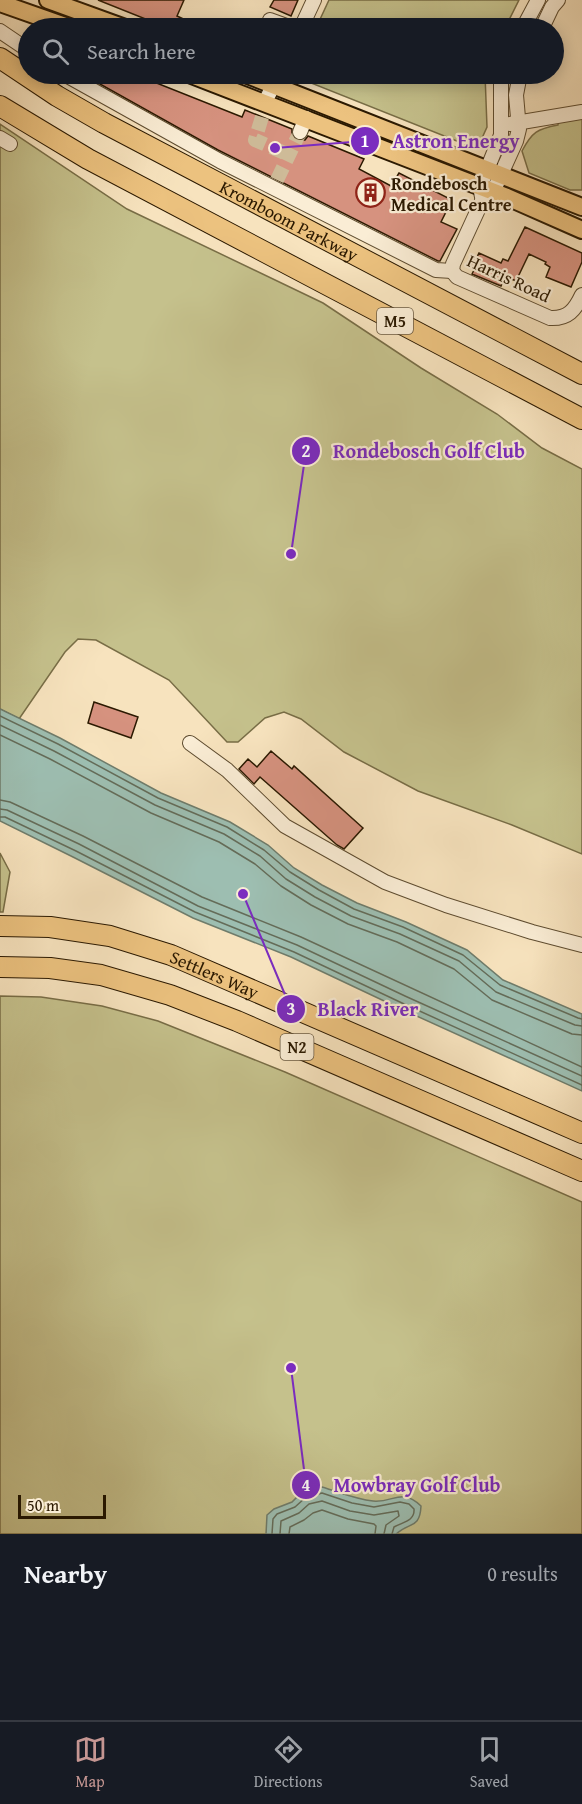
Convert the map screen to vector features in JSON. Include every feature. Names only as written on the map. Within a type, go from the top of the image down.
[{"type":"highway","name":"Kromboom Parkway","points":[[0,58],[18,70]]},
{"type":"highway","name":"Kromboom Parkway","points":[[40,84],[75,107],[582,374]]},
{"type":"highway","name":"M5","points":[[0,106],[88,159],[582,419]]},
{"type":"highway","name":"Settlers Way","points":[[0,926],[50,927],[110,936],[171,955],[582,1133]]},
{"type":"highway","name":"Settlers Way","points":[[0,967],[50,968],[101,975],[170,995],[237,1021],[582,1171]]},
{"type":"main road","points":[[48,0],[77,18]]},
{"type":"main road","points":[[0,3],[43,18]]},
{"type":"main road","points":[[216,84],[265,102],[303,125],[582,230]]},
{"type":"main road","points":[[289,84],[582,207]]},
{"type":"street","points":[[306,18],[314,0]]},
{"type":"street","points":[[528,18],[538,0]]},
{"type":"street","points":[[547,18],[558,0]]},
{"type":"street","points":[[0,31],[18,43]]},
{"type":"street","points":[[82,84],[220,161],[275,183],[298,198],[436,270],[452,271]]},
{"type":"street","points":[[265,102],[274,84]]},
{"type":"street","name":"Harris Road","points":[[494,172],[501,135],[501,84]]},
{"type":"street","name":"Harris Road","points":[[518,84],[516,141],[494,172],[453,264],[452,271],[457,277],[550,318],[567,316],[581,299]]},
{"type":"street","points":[[501,126],[582,112]]},
{"type":"street","points":[[190,743],[227,770],[285,826],[385,882],[457,909],[582,945]]},
{"type":"shaded area","points":[[329,0],[519,0],[510,18],[321,18]]},
{"type":"shaded area","points":[[314,84],[485,84],[487,127],[477,149]]},
{"type":"shaded area","points":[[582,118],[582,190],[570,190],[529,173],[522,151],[532,135],[545,128],[558,125],[558,122]]},
{"type":"shaded area","points":[[0,124],[127,209],[323,303],[421,368],[497,414],[542,448],[582,469],[582,854],[512,825],[418,791],[344,752],[301,719],[284,712],[265,718],[238,742],[227,742],[169,680],[96,640],[78,639],[65,652],[19,719],[0,709]]},
{"type":"shaded area","points":[[0,853],[10,872],[3,912],[0,912]]},
{"type":"shaded area","points":[[0,996],[41,997],[102,1006],[158,1021],[285,1072],[582,1202],[582,1534],[0,1534]]},
{"type":"water","points":[[0,709],[60,738],[161,793],[230,822],[268,845],[294,868],[322,885],[357,903],[467,950],[503,980],[582,1014],[582,1091],[291,957],[193,918],[0,821]]},
{"type":"water","points":[[322,1487],[373,1501],[408,1497],[421,1506],[420,1513],[416,1522],[396,1534],[266,1534],[267,1515],[274,1509],[292,1502],[302,1492]]},
{"type":"building","points":[[98,0],[184,0],[177,16],[181,18],[143,18]]},
{"type":"building","points":[[274,0],[298,0],[291,16],[270,7]]},
{"type":"building","name":"Rondebosch Medical Centre","points":[[100,84],[159,84],[242,117],[245,110],[292,129],[292,137],[297,140],[305,140],[308,136],[364,159],[359,169],[391,186],[399,173],[452,200],[441,222],[457,229],[438,261],[218,150]]},
{"type":"building","points":[[525,227],[582,253],[582,262],[571,287],[546,277],[550,267],[545,264],[546,262],[529,254],[516,281],[505,276],[501,286],[472,274],[475,268],[471,267],[472,258],[476,259],[479,253],[501,263],[503,259],[508,261]]},
{"type":"building","points":[[94,702],[138,717],[131,738],[88,723]]},
{"type":"building","points":[[271,751],[292,769],[294,766],[363,828],[344,849],[260,777],[254,784],[239,769],[248,759],[257,767]]},
{"type":"tunnel","points":[[262,117],[255,140],[289,155]]},
{"type":"tunnel","points":[[277,180],[300,132]]},
{"type":"place","name":"Astron Energy","points":[[275,148]]},
{"type":"place","name":"Rondebosch Medical Centre","points":[[370,193]]},
{"type":"place","name":"Rondebosch Golf Club","points":[[291,554]]},
{"type":"place","name":"Black River","points":[[243,894]]},
{"type":"place","name":"Mowbray Golf Club","points":[[291,1368]]}]
